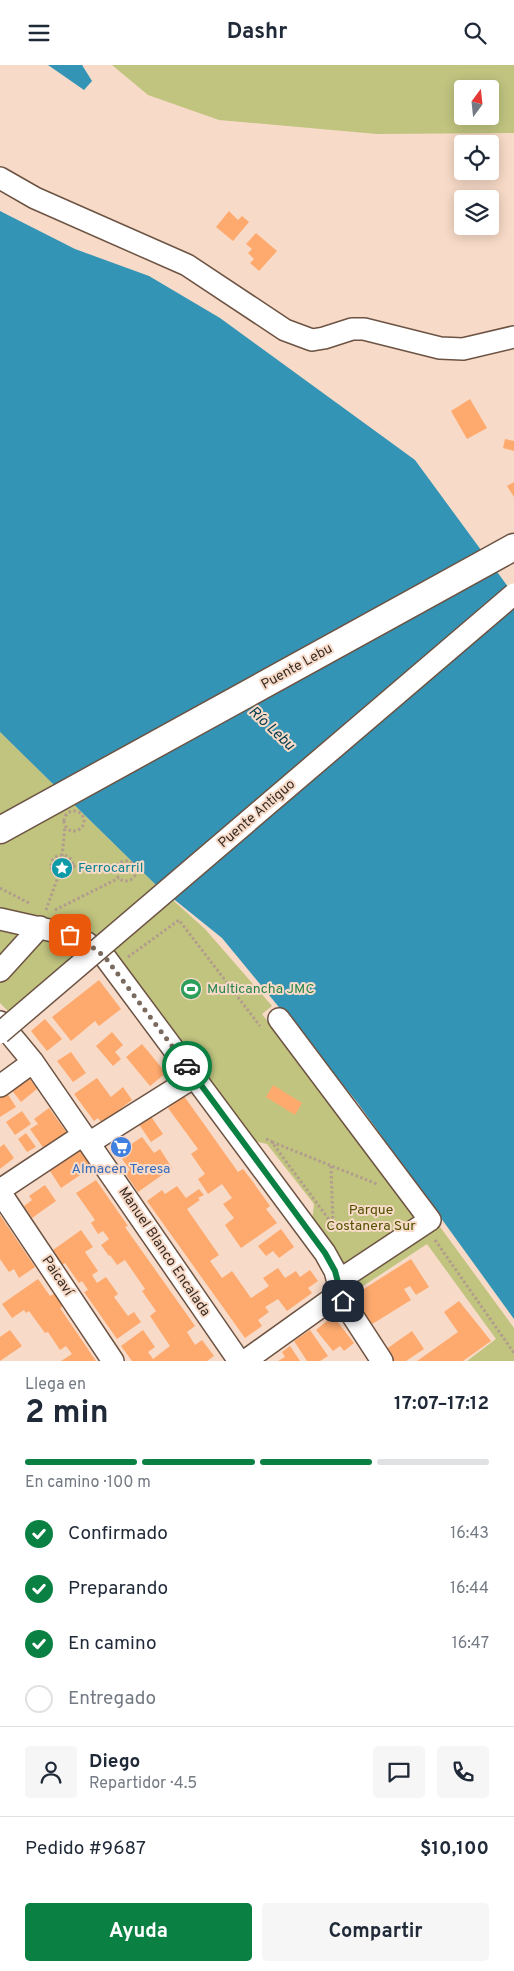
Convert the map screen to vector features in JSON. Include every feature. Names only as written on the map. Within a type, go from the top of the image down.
[{"type":"main road","name":"Puente Lebu","points":[[0,830],[514,547]]},
{"type":"street","points":[[0,178],[35,198],[187,265],[264,318],[285,330],[305,337],[318,339],[352,329],[364,329],[440,348],[463,349],[514,337]]},
{"type":"street","name":"Puente Antiguo","points":[[0,1033],[514,594]]},
{"type":"street","points":[[0,919],[42,921],[79,938],[109,962],[325,1253],[346,1308],[382,1361]]},
{"type":"street","points":[[0,971],[42,921]]},
{"type":"street","points":[[245,1361],[430,1219],[279,1019]]},
{"type":"street","name":"Manuel Blanco Encalada","points":[[0,1022],[33,1062],[239,1361]]},
{"type":"street","points":[[0,1085],[33,1062]]},
{"type":"street","points":[[0,1191],[194,1077]]},
{"type":"street","name":"Paicaví","points":[[0,1191],[113,1361]]},
{"type":"path","points":[[62,855],[64,819],[69,812],[79,812],[83,817],[83,824],[79,829],[73,831],[65,825]]},
{"type":"path","points":[[58,877],[69,875],[73,866],[71,859],[62,855]]},
{"type":"path","points":[[58,877],[53,872],[51,865],[54,859],[62,855]]},
{"type":"path","points":[[73,866],[117,867],[122,863],[128,862],[135,868],[135,875],[131,880],[124,881],[116,873],[117,867]]},
{"type":"path","points":[[42,921],[58,877]]},
{"type":"path","points":[[42,921],[119,878]]},
{"type":"path","points":[[0,888],[33,905],[42,921]]},
{"type":"path","points":[[109,962],[170,926]]},
{"type":"path","points":[[271,1141],[385,1188]]},
{"type":"path","points":[[331,1166],[333,1225]]},
{"type":"green space","points":[[112,65],[514,65],[514,133],[377,134],[219,120],[148,95]]},
{"type":"green space","name":"Parque Costanera Sur","points":[[0,732],[155,884],[205,929],[272,1006],[262,1014],[283,1041],[337,1086],[514,1328],[514,1361],[467,1361],[496,1339],[427,1244],[357,1290],[312,1221],[314,1204],[267,1144],[250,1140],[99,939],[9,1012],[0,1003]]},
{"type":"water","points":[[48,65],[82,65],[92,81],[84,90]]},
{"type":"water","name":"Río Lebu","points":[[0,211],[75,249],[149,276],[220,318],[415,460],[514,595],[514,1319],[357,1102],[222,938],[155,884],[0,732]]},
{"type":"building","points":[[229,211],[238,220],[242,216],[249,222],[233,241],[216,227]]},
{"type":"building","points":[[256,233],[277,251],[259,271],[250,263],[254,259],[248,253],[252,249],[246,244]]},
{"type":"building","points":[[470,399],[487,428],[467,439],[451,411]]},
{"type":"building","points":[[505,439],[514,441],[514,451],[503,448]]},
{"type":"building","points":[[514,482],[514,497],[507,486]]},
{"type":"building","points":[[99,980],[121,1009],[99,1026],[95,1021],[71,1041],[52,1017]]},
{"type":"building","points":[[45,1019],[62,1039],[47,1051],[31,1031]]},
{"type":"building","points":[[112,1032],[123,1045],[115,1052],[121,1059],[113,1066],[96,1046]]},
{"type":"building","points":[[142,1044],[166,1073],[150,1086],[126,1057]]},
{"type":"building","points":[[71,1052],[86,1073],[73,1082],[57,1061]]},
{"type":"building","points":[[27,1075],[37,1089],[21,1102],[10,1088]]},
{"type":"building","points":[[97,1078],[111,1097],[123,1087],[132,1100],[102,1123],[98,1118],[94,1121],[74,1094]]},
{"type":"building","points":[[273,1085],[302,1103],[295,1115],[266,1097]]},
{"type":"building","points":[[5,1090],[16,1107],[0,1117],[0,1093]]},
{"type":"building","points":[[184,1096],[238,1172],[243,1169],[253,1182],[270,1206],[266,1209],[277,1223],[241,1248],[225,1225],[234,1218],[223,1204],[232,1198],[222,1184],[208,1194],[198,1179],[205,1174],[191,1154],[198,1149],[168,1108]]},
{"type":"building","points":[[49,1108],[67,1133],[44,1149],[30,1129],[38,1124],[34,1119]]},
{"type":"building","points":[[22,1111],[31,1124],[15,1135],[6,1122]]},
{"type":"building","points":[[150,1115],[163,1134],[151,1142],[138,1123]]},
{"type":"building","points":[[26,1133],[36,1147],[27,1152],[18,1139]]},
{"type":"building","points":[[142,1137],[154,1153],[160,1149],[172,1168],[138,1192],[125,1173],[130,1170],[122,1159],[130,1153],[127,1149],[117,1156],[111,1148],[125,1138],[130,1145]]},
{"type":"building","points":[[4,1144],[14,1158],[0,1169],[0,1147]]},
{"type":"building","points":[[80,1150],[92,1167],[61,1188],[50,1171]]},
{"type":"building","points":[[96,1180],[128,1226],[125,1227],[195,1326],[187,1332],[195,1345],[202,1340],[214,1356],[207,1361],[132,1361],[121,1346],[143,1330],[155,1347],[148,1352],[153,1359],[170,1346],[150,1316],[156,1311],[142,1291],[145,1289],[125,1260],[117,1265],[101,1245],[109,1239],[103,1231],[98,1234],[91,1223],[95,1220],[76,1193]]},
{"type":"building","points":[[45,1185],[56,1201],[32,1218],[24,1206],[32,1200],[29,1196]]},
{"type":"building","points":[[177,1186],[186,1198],[199,1189],[204,1195],[187,1209],[219,1255],[210,1261],[222,1278],[232,1271],[251,1298],[269,1286],[263,1278],[278,1268],[285,1278],[296,1271],[300,1277],[310,1270],[318,1281],[308,1288],[312,1293],[287,1311],[278,1299],[265,1307],[269,1312],[258,1320],[262,1326],[245,1338],[147,1201],[162,1190],[165,1194]]},
{"type":"building","points":[[0,1215],[35,1267],[19,1278],[14,1269],[9,1272],[0,1259]]},
{"type":"building","points":[[281,1229],[294,1247],[279,1258],[273,1251],[266,1256],[258,1246]]},
{"type":"building","points":[[81,1230],[93,1247],[85,1252],[98,1271],[92,1275],[97,1283],[106,1277],[118,1294],[114,1297],[128,1316],[134,1312],[141,1322],[117,1339],[84,1292],[88,1290],[82,1281],[79,1283],[65,1263],[62,1265],[53,1250]]},
{"type":"building","points":[[411,1259],[429,1287],[416,1295],[410,1286],[404,1289],[411,1300],[369,1326],[351,1297]]},
{"type":"building","points":[[38,1279],[50,1296],[54,1294],[63,1306],[60,1308],[96,1361],[61,1361],[72,1354],[66,1346],[60,1350],[48,1332],[45,1333],[29,1311],[26,1313],[24,1310],[12,1318],[2,1304]]},
{"type":"building","points":[[459,1301],[491,1341],[463,1361],[417,1361],[458,1332],[444,1312]]},
{"type":"building","points":[[333,1316],[354,1343],[344,1351],[340,1346],[333,1351],[316,1330]]},
{"type":"building","points":[[10,1330],[22,1346],[0,1361],[0,1337]]},
{"type":"building","points":[[310,1330],[328,1356],[320,1361],[307,1361],[294,1341]]},
{"type":"building","points":[[412,1331],[424,1349],[406,1361],[393,1361],[385,1350]]},
{"type":"building","points":[[290,1346],[300,1361],[278,1361],[285,1357],[282,1352]]},
{"type":"way so far","points":[[70,935],[87,943],[105,957],[187,1066]]},
{"type":"place","name":"Ferrocarril","points":[[62,868]]},
{"type":"place","name":"Multicancha JMC","points":[[191,989]]},
{"type":"place","name":"Almacen Teresa","points":[[121,1147]]},
{"type":"route","points":[[187,1066],[325,1253],[335,1271],[343,1301]]}]
